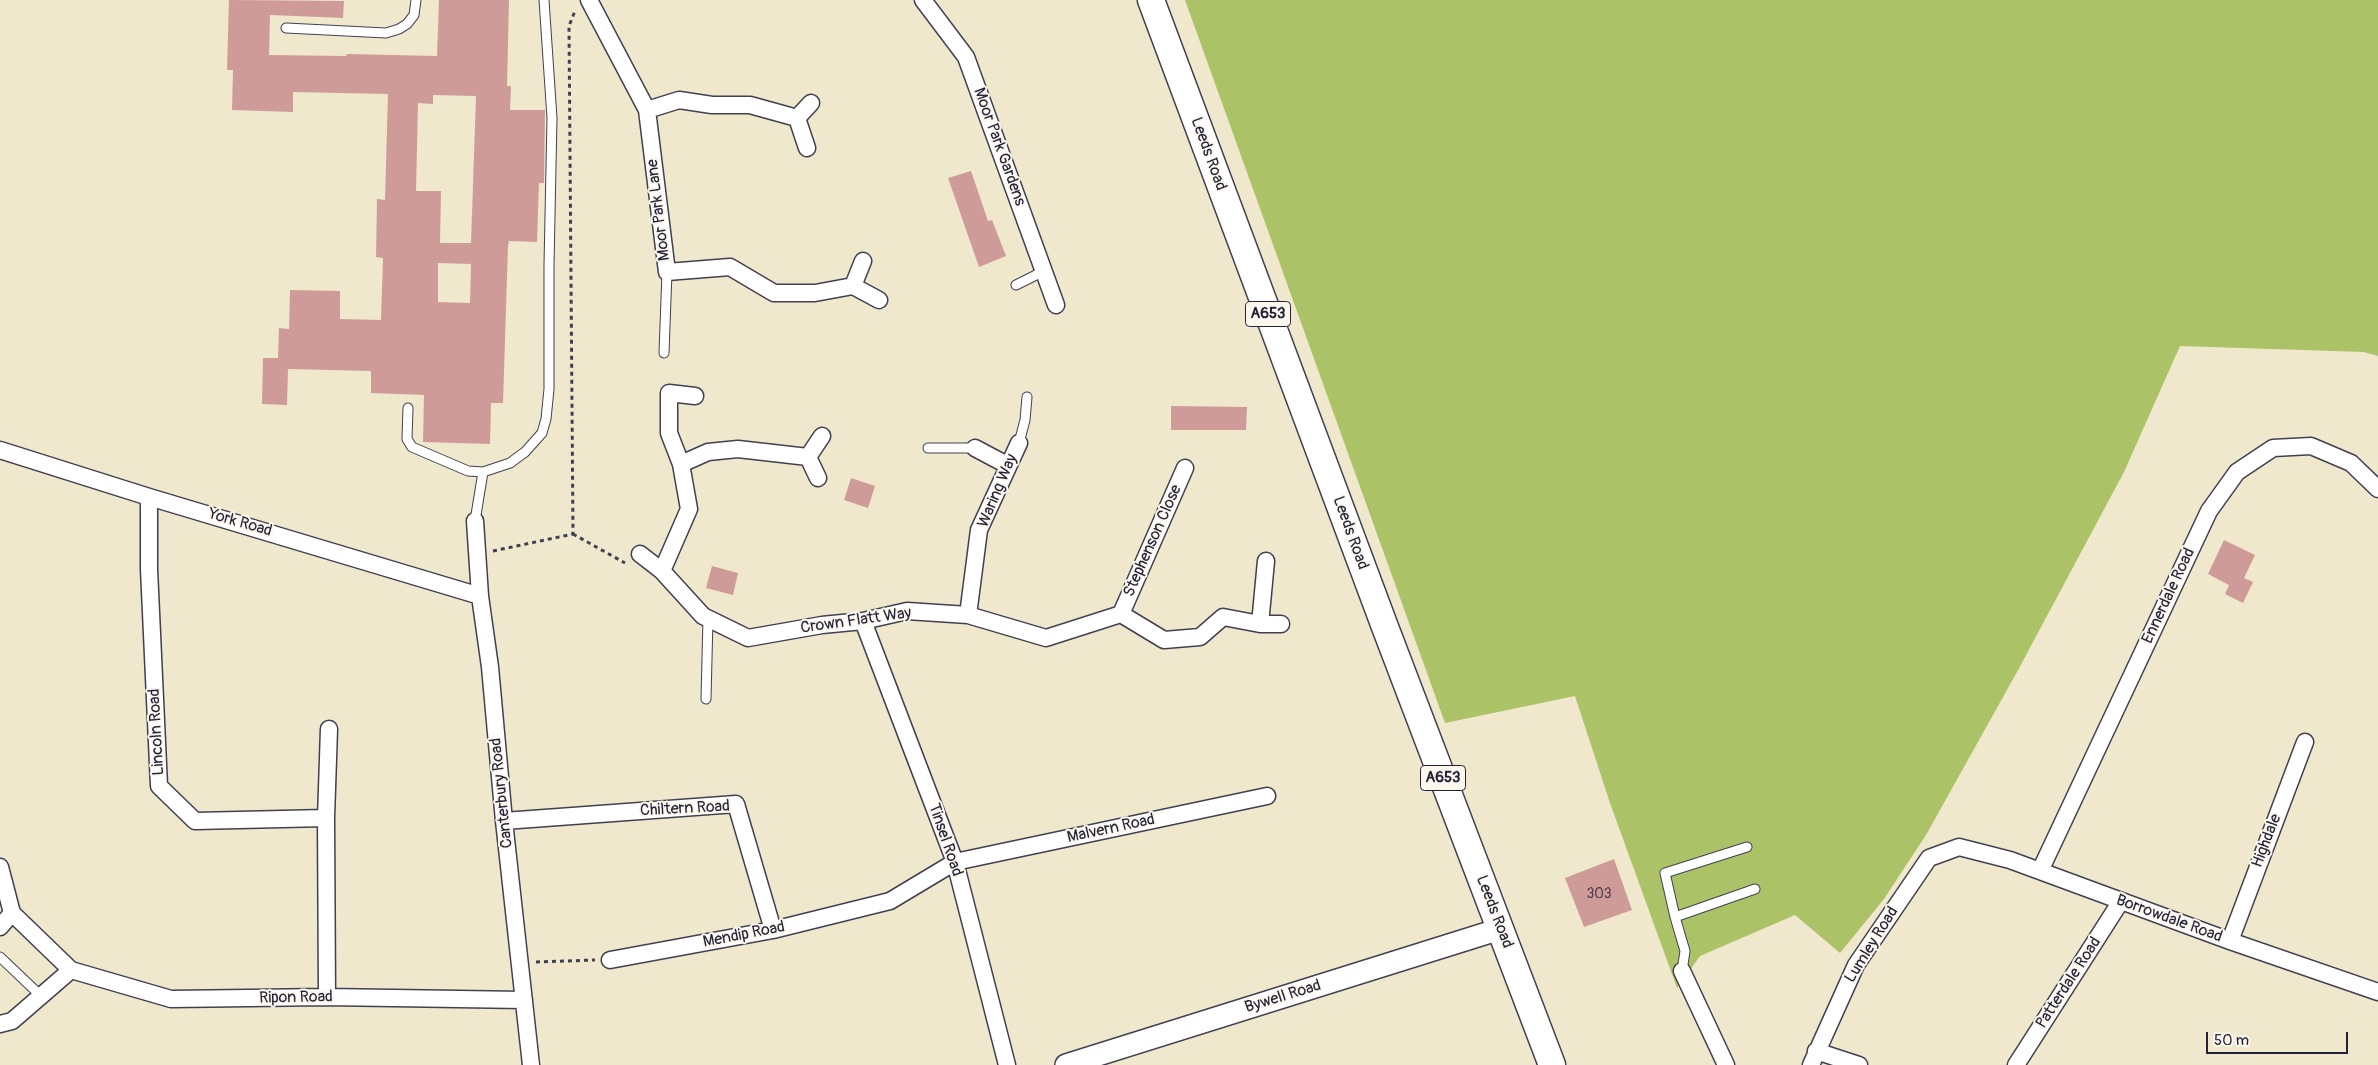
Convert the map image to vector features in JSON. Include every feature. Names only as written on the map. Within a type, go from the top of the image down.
[{"type":"main road","name":"Leeds Road","points":[[1151,0],[1552,1065]]},
{"type":"street","name":"Moor Park Lane","points":[[589,0],[648,110],[667,272],[730,267],[774,292],[816,293],[853,286]]},
{"type":"street","name":"Moor Park Gardens","points":[[923,0],[966,57],[1056,305]]},
{"type":"street","points":[[648,110],[679,100],[712,104],[750,105],[797,118]]},
{"type":"street","points":[[797,118],[811,103]]},
{"type":"street","points":[[797,118],[807,148]]},
{"type":"street","points":[[863,261],[853,286],[879,300]]},
{"type":"street","points":[[662,571],[689,509],[681,464],[669,433],[669,393],[695,396]]},
{"type":"street","points":[[808,458],[822,436]]},
{"type":"street","name":"Waring Way","points":[[968,615],[980,530],[1007,465],[1019,443]]},
{"type":"street","name":"Ennerdale Road","points":[[2040,871],[2209,510],[2236,472],[2273,448],[2311,446],[2351,463],[2378,488]]},
{"type":"street","points":[[974,448],[1007,465]]},
{"type":"street","points":[[681,464],[708,452],[738,449],[808,458]]},
{"type":"street","name":"York Road","points":[[0,450],[148,497],[480,596]]},
{"type":"street","points":[[808,458],[818,478]]},
{"type":"street","name":"Stephenson Close","points":[[1121,614],[1185,468]]},
{"type":"street","name":"Lincoln Road","points":[[148,497],[149,569],[159,786],[195,821],[326,818]]},
{"type":"street","name":"Canterbury Road","points":[[475,521],[480,596],[490,667],[504,821],[531,1065]]},
{"type":"street","name":"Crown Flatt Way","points":[[640,554],[662,571],[703,616],[748,638],[907,611],[968,615],[1046,638],[1121,614]]},
{"type":"street","points":[[1260,624],[1266,561]]},
{"type":"street","points":[[1121,614],[1164,640],[1200,638],[1223,617],[1260,624],[1281,624]]},
{"type":"street","name":"Tinsel Road","points":[[862,620],[955,862],[1007,1065]]},
{"type":"street","points":[[327,997],[326,818],[329,729]]},
{"type":"street","name":"Highdale","points":[[2230,941],[2305,742]]},
{"type":"street","name":"Malvern Road","points":[[955,862],[1266,796]]},
{"type":"street","name":"Chiltern Road","points":[[504,821],[736,804],[773,930]]},
{"type":"street","name":"Borrowdale Road","points":[[1959,847],[2010,860],[2230,941],[2378,992]]},
{"type":"street","name":"Lumley Road","points":[[1813,1058],[1856,965],[1929,858],[1959,847]]},
{"type":"street","name":"Mendip Road","points":[[610,960],[773,930],[890,901],[955,862]]},
{"type":"street","points":[[0,867],[12,913],[0,927]]},
{"type":"street","name":"Patterdale Road","points":[[2016,1065],[2122,902]]},
{"type":"street","name":"Ripon Road","points":[[12,913],[71,970],[172,1000],[327,997],[524,1000]]},
{"type":"street","name":"Bywell Road","points":[[1066,1065],[1500,929]]},
{"type":"street","points":[[0,1024],[12,1021],[71,970]]},
{"type":"street","points":[[1682,971],[1726,1065]]},
{"type":"street","points":[[1813,1058],[1859,1065]]},
{"type":"lane","points":[[286,28],[386,33],[407,24],[414,16],[416,0]]},
{"type":"lane","points":[[408,408],[407,439],[412,447],[468,471],[483,472],[510,463],[525,452],[542,433],[550,389],[549,265],[552,118],[544,0]]},
{"type":"lane","points":[[1016,285],[1044,271]]},
{"type":"lane","points":[[664,352],[667,272]]},
{"type":"lane","name":"Waring Way","points":[[1019,443],[1025,420],[1027,398]]},
{"type":"lane","points":[[928,448],[974,448]]},
{"type":"lane","points":[[475,521],[483,472]]},
{"type":"lane","points":[[706,699],[708,618]]},
{"type":"lane","points":[[1682,971],[1685,951],[1665,873],[1747,847]]},
{"type":"lane","points":[[1675,917],[1755,889]]},
{"type":"lane","points":[[0,957],[41,996]]},
{"type":"path","points":[[573,534],[630,565],[640,554]]},
{"type":"path","points":[[520,962],[610,960]]},
{"type":"green space","points":[[1185,0],[2378,0],[2378,356],[2364,352],[2180,346],[2124,472],[2017,672],[1926,835],[1884,899],[1840,953],[1795,915],[1700,956],[1677,988],[1610,803],[1575,696],[1445,723]]},
{"type":"building","points":[[229,0],[344,1],[343,18],[270,15],[269,55],[437,56],[439,0],[509,0],[507,86],[511,86],[510,110],[545,110],[544,183],[539,183],[537,242],[509,241],[503,403],[491,403],[490,444],[423,442],[424,395],[371,393],[371,371],[288,369],[287,405],[262,404],[263,358],[278,358],[279,328],[289,329],[290,290],[340,291],[340,319],[381,320],[383,258],[376,257],[377,199],[385,200],[388,94],[293,92],[293,112],[232,110],[233,70],[227,70]],"holes":[[[433,95],[476,96],[471,243],[440,243],[441,191],[416,191],[418,103],[433,104]],[[438,263],[471,264],[470,303],[438,302]]]},
{"type":"building","points":[[971,171],[988,221],[992,220],[1006,256],[979,267],[948,178]]},
{"type":"building","points":[[1171,406],[1247,407],[1246,430],[1171,430]]},
{"type":"building","points":[[851,478],[875,486],[868,508],[844,500]]},
{"type":"building","points":[[2224,540],[2255,555],[2244,578],[2253,582],[2243,603],[2225,594],[2229,585],[2208,574]]},
{"type":"building","points":[[712,566],[738,573],[733,595],[706,588]]},
{"type":"building","points":[[1614,859],[1632,910],[1584,927],[1565,878]]}]
